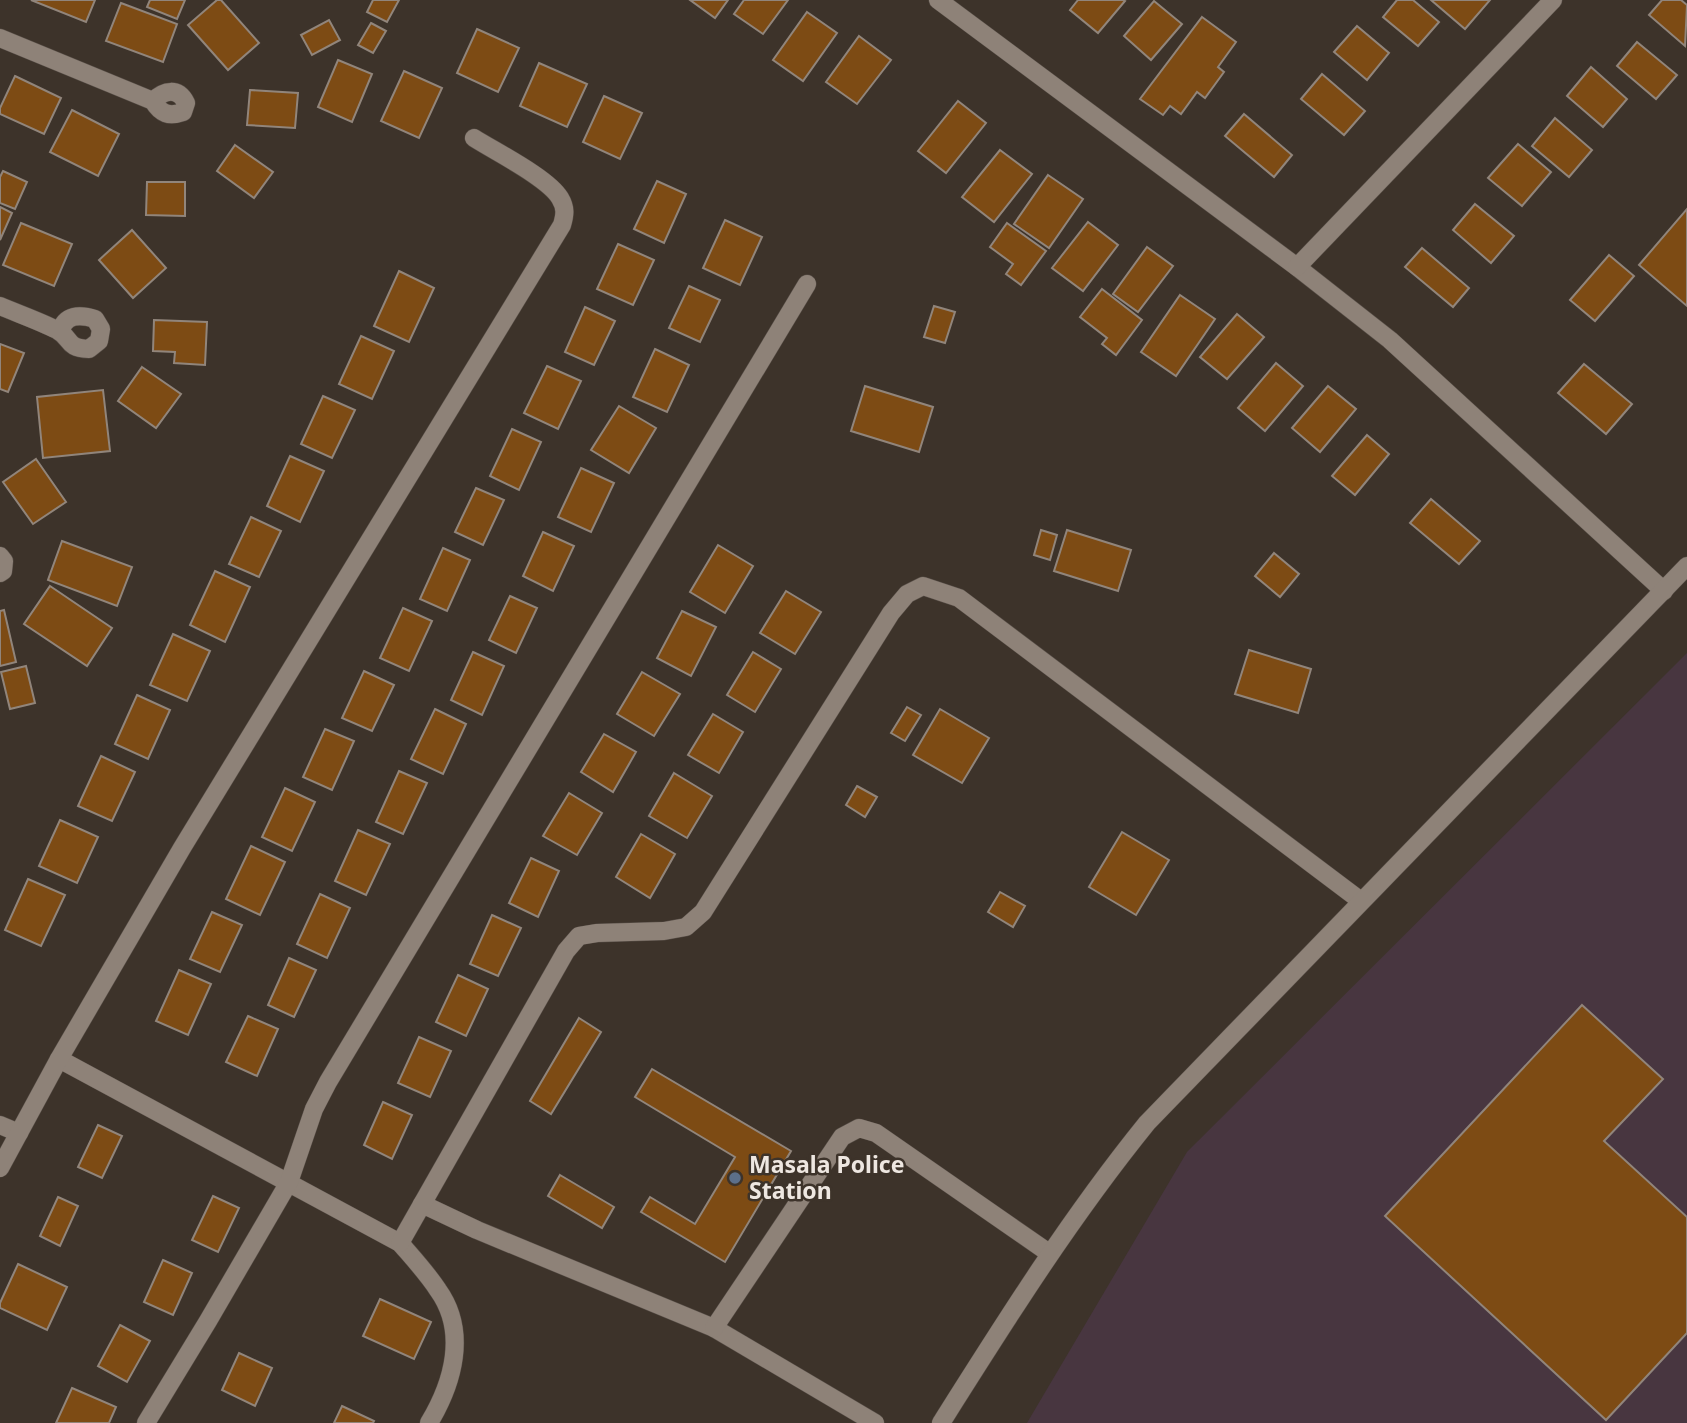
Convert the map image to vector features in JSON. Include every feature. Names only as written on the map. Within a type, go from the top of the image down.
[{"type":"street","points":[[938,0],[1297,267],[1390,340],[1664,591]]},
{"type":"street","points":[[1297,267],[1553,0]]},
{"type":"street","points":[[0,38],[153,101]]},
{"type":"street","points":[[0,1168],[59,1059],[182,848],[562,225],[566,212],[560,198],[550,186],[474,138]]},
{"type":"street","points":[[145,1423],[289,1182],[314,1109],[328,1082],[807,284]]},
{"type":"street","points":[[0,306],[60,332]]},
{"type":"street","points":[[0,556],[4,561],[3,571],[0,573]]},
{"type":"street","points":[[941,1423],[1049,1254],[1110,1168],[1147,1123],[1687,566]]},
{"type":"street","points":[[400,1243],[566,951],[579,936],[664,931],[686,927],[703,912],[891,613],[907,594],[923,586],[959,598],[1362,901]]},
{"type":"street","points":[[59,1059],[400,1243],[440,1292],[452,1319],[456,1351],[450,1383],[429,1423]]},
{"type":"street","points":[[0,1125],[19,1133]]},
{"type":"street","points":[[713,1328],[842,1137],[859,1128],[876,1133],[1049,1254]]},
{"type":"street","points":[[422,1204],[477,1230],[713,1328],[875,1423]]},
{"type":"shaded area","points":[[1687,653],[1687,1423],[1027,1423],[1187,1152]]},
{"type":"building","points":[[31,0],[95,0],[86,22]]},
{"type":"building","points":[[150,0],[185,0],[177,19],[147,7]]},
{"type":"building","points":[[217,0],[221,0],[259,43],[228,70],[188,25]]},
{"type":"building","points":[[373,0],[399,0],[387,22],[367,12]]},
{"type":"building","points":[[690,0],[728,0],[715,18]]},
{"type":"building","points":[[744,0],[788,0],[763,34],[734,14]]},
{"type":"building","points":[[1078,0],[1125,1],[1098,33],[1070,10]]},
{"type":"building","points":[[1397,0],[1413,0],[1439,22],[1418,46],[1383,17]]},
{"type":"building","points":[[1431,0],[1490,0],[1465,29]]},
{"type":"building","points":[[1662,0],[1681,0],[1687,5],[1685,46],[1649,15]]},
{"type":"building","points":[[1154,1],[1182,24],[1151,60],[1124,36]]},
{"type":"building","points":[[121,3],[177,24],[163,62],[106,41]]},
{"type":"building","points":[[807,12],[837,33],[803,81],[773,60]]},
{"type":"building","points":[[1202,17],[1236,42],[1218,67],[1224,72],[1205,98],[1197,92],[1181,114],[1170,106],[1163,115],[1140,99]]},
{"type":"building","points":[[329,20],[340,40],[312,55],[301,35]]},
{"type":"building","points":[[371,23],[386,31],[373,53],[358,45]]},
{"type":"building","points":[[1357,26],[1389,53],[1367,80],[1334,52]]},
{"type":"building","points":[[477,29],[519,48],[498,92],[457,73]]},
{"type":"building","points":[[859,36],[891,60],[857,104],[826,82]]},
{"type":"building","points":[[1637,42],[1677,75],[1656,99],[1617,66]]},
{"type":"building","points":[[338,60],[372,74],[352,122],[318,107]]},
{"type":"building","points":[[539,63],[587,84],[567,127],[520,106]]},
{"type":"building","points":[[1591,67],[1627,99],[1603,127],[1567,96]]},
{"type":"building","points":[[404,71],[442,88],[419,138],[381,121]]},
{"type":"building","points":[[1322,74],[1365,111],[1344,135],[1301,99]]},
{"type":"building","points":[[15,76],[61,98],[44,134],[0,114],[0,108]]},
{"type":"building","points":[[250,90],[298,93],[295,128],[247,125]]},
{"type":"building","points":[[604,96],[642,113],[620,159],[583,142]]},
{"type":"building","points":[[958,101],[986,123],[946,173],[918,151]]},
{"type":"building","points":[[72,110],[119,134],[98,176],[50,152]]},
{"type":"building","points":[[1244,114],[1292,155],[1274,177],[1225,136]]},
{"type":"building","points":[[1555,118],[1592,150],[1569,177],[1532,146]]},
{"type":"building","points":[[1518,144],[1551,172],[1522,206],[1488,178]]},
{"type":"building","points":[[235,145],[273,172],[254,198],[217,171]]},
{"type":"building","points":[[1000,150],[1032,174],[994,222],[962,197]]},
{"type":"building","points":[[3,171],[27,182],[15,209],[0,203],[0,177]]},
{"type":"building","points":[[1048,175],[1083,199],[1049,248],[1014,224]]},
{"type":"building","points":[[657,181],[686,194],[664,243],[634,229]]},
{"type":"building","points":[[147,182],[185,182],[185,216],[146,215]]},
{"type":"building","points":[[1475,204],[1514,236],[1491,263],[1453,230]]},
{"type":"building","points":[[0,207],[12,213],[0,240]]},
{"type":"building","points":[[1687,209],[1687,306],[1639,265]]},
{"type":"building","points":[[725,220],[762,237],[740,285],[703,268]]},
{"type":"building","points":[[1088,222],[1118,245],[1083,291],[1052,268]]},
{"type":"building","points":[[21,223],[72,244],[54,286],[3,265]]},
{"type":"building","points":[[1007,223],[1046,251],[1021,285],[1006,274],[1013,264],[990,247]]},
{"type":"building","points":[[132,230],[166,268],[133,298],[99,260]]},
{"type":"building","points":[[618,244],[654,260],[633,305],[597,289]]},
{"type":"building","points":[[1147,247],[1173,266],[1138,312],[1113,294]]},
{"type":"building","points":[[1422,248],[1469,288],[1453,307],[1405,267]]},
{"type":"building","points":[[1609,255],[1634,276],[1595,321],[1570,300]]},
{"type":"building","points":[[399,271],[434,288],[409,342],[374,326]]},
{"type":"building","points":[[689,286],[720,300],[700,342],[669,328]]},
{"type":"building","points":[[1102,289],[1142,320],[1116,355],[1102,344],[1107,338],[1080,317]]},
{"type":"building","points":[[1180,295],[1215,319],[1176,376],[1141,352]]},
{"type":"building","points":[[934,306],[955,312],[945,343],[924,337]]},
{"type":"building","points":[[585,307],[615,321],[594,365],[565,352]]},
{"type":"building","points":[[1237,314],[1264,337],[1227,379],[1200,357]]},
{"type":"building","points":[[154,320],[207,322],[205,365],[174,363],[175,352],[153,351]]},
{"type":"building","points":[[361,336],[394,351],[372,399],[339,384]]},
{"type":"building","points":[[0,344],[24,353],[8,392],[0,389]]},
{"type":"building","points":[[655,349],[689,365],[667,412],[633,397]]},
{"type":"building","points":[[1276,363],[1303,386],[1265,431],[1238,408]]},
{"type":"building","points":[[1584,364],[1632,404],[1606,434],[1558,393]]},
{"type":"building","points":[[547,366],[581,381],[558,429],[524,413]]},
{"type":"building","points":[[142,367],[181,394],[156,428],[118,401]]},
{"type":"building","points":[[865,386],[933,407],[919,452],[851,431]]},
{"type":"building","points":[[1328,386],[1356,409],[1320,452],[1292,428]]},
{"type":"building","points":[[103,390],[110,451],[43,458],[37,397]]},
{"type":"building","points":[[323,396],[355,410],[332,458],[301,444]]},
{"type":"building","points":[[619,406],[656,428],[629,473],[591,450]]},
{"type":"building","points":[[512,429],[541,442],[519,490],[490,476]]},
{"type":"building","points":[[1367,435],[1389,454],[1355,495],[1332,476]]},
{"type":"building","points":[[290,456],[324,471],[300,522],[267,506]]},
{"type":"building","points":[[36,459],[66,502],[33,524],[3,482]]},
{"type":"building","points":[[581,468],[614,483],[591,532],[558,517]]},
{"type":"building","points":[[476,488],[504,500],[483,545],[455,532]]},
{"type":"building","points":[[1431,499],[1480,541],[1459,564],[1410,523]]},
{"type":"building","points":[[251,517],[281,531],[259,577],[229,564]]},
{"type":"building","points":[[1041,530],[1057,535],[1050,560],[1034,555]]},
{"type":"building","points":[[1067,530],[1131,550],[1118,591],[1054,571]]},
{"type":"building","points":[[543,532],[574,546],[553,591],[523,576]]},
{"type":"building","points":[[62,541],[132,567],[117,606],[48,580]]},
{"type":"building","points":[[718,545],[753,566],[725,613],[690,592]]},
{"type":"building","points":[[443,548],[470,560],[447,611],[420,599]]},
{"type":"building","points":[[1274,553],[1299,574],[1280,597],[1255,576]]},
{"type":"building","points":[[215,571],[250,587],[225,642],[190,625]]},
{"type":"building","points":[[50,586],[112,628],[87,666],[24,624]]},
{"type":"building","points":[[786,591],[821,612],[795,654],[760,633]]},
{"type":"building","points":[[510,596],[537,608],[516,653],[489,640]]},
{"type":"building","points":[[403,608],[432,621],[409,671],[380,658]]},
{"type":"building","points":[[4,610],[16,662],[0,666],[0,611]]},
{"type":"building","points":[[682,611],[716,627],[691,676],[657,658]]},
{"type":"building","points":[[173,634],[210,651],[187,701],[150,685]]},
{"type":"building","points":[[1249,650],[1311,669],[1298,713],[1235,694]]},
{"type":"building","points":[[473,652],[504,666],[482,715],[451,700]]},
{"type":"building","points":[[753,652],[781,669],[755,712],[727,695]]},
{"type":"building","points":[[26,666],[35,703],[10,709],[1,672]]},
{"type":"building","points":[[364,671],[394,685],[372,731],[342,718]]},
{"type":"building","points":[[642,672],[680,694],[654,736],[617,714]]},
{"type":"building","points":[[137,695],[170,710],[148,759],[115,744]]},
{"type":"building","points":[[907,707],[921,715],[905,741],[891,733]]},
{"type":"building","points":[[435,709],[466,724],[443,774],[411,759]]},
{"type":"building","points":[[940,709],[989,738],[962,783],[913,755]]},
{"type":"building","points":[[713,714],[743,732],[719,773],[688,755]]},
{"type":"building","points":[[325,729],[354,741],[332,790],[303,777]]},
{"type":"building","points":[[604,734],[636,752],[613,792],[581,772]]},
{"type":"building","points":[[101,756],[135,772],[112,821],[78,806]]},
{"type":"building","points":[[399,771],[427,783],[403,834],[376,822]]},
{"type":"building","points":[[674,773],[712,796],[687,838],[649,816]]},
{"type":"building","points":[[857,786],[877,797],[865,817],[846,805]]},
{"type":"building","points":[[285,788],[315,802],[292,851],[262,837]]},
{"type":"building","points":[[569,793],[602,813],[577,855],[543,836]]},
{"type":"building","points":[[60,820],[98,837],[77,883],[39,866]]},
{"type":"building","points":[[358,830],[390,844],[366,895],[335,881]]},
{"type":"building","points":[[1122,832],[1169,860],[1136,915],[1089,887]]},
{"type":"building","points":[[641,834],[675,854],[650,898],[616,877]]},
{"type":"building","points":[[251,846],[285,862],[260,915],[226,899]]},
{"type":"building","points":[[531,858],[559,871],[538,917],[509,903]]},
{"type":"building","points":[[28,879],[65,895],[41,946],[5,930]]},
{"type":"building","points":[[1000,892],[1025,906],[1013,927],[988,912]]},
{"type":"building","points":[[320,894],[350,908],[327,958],[297,944]]},
{"type":"building","points":[[212,912],[242,925],[220,972],[190,959]]},
{"type":"building","points":[[492,915],[521,928],[498,976],[470,964]]},
{"type":"building","points":[[289,958],[316,970],[294,1017],[268,1005]]},
{"type":"building","points":[[179,970],[211,984],[188,1035],[156,1021]]},
{"type":"building","points":[[458,975],[488,989],[466,1036],[436,1022]]},
{"type":"building","points":[[1582,1005],[1663,1079],[1604,1141],[1687,1217],[1687,1333],[1606,1420],[1385,1216]]},
{"type":"building","points":[[248,1016],[278,1029],[257,1076],[226,1062]]},
{"type":"building","points":[[579,1018],[601,1032],[551,1114],[530,1101]]},
{"type":"building","points":[[419,1037],[451,1051],[430,1097],[398,1083]]},
{"type":"building","points":[[652,1069],[791,1151],[725,1262],[641,1212],[650,1197],[695,1224],[735,1157],[635,1097]]},
{"type":"building","points":[[383,1102],[412,1115],[392,1159],[364,1145]]},
{"type":"building","points":[[98,1125],[122,1136],[102,1178],[78,1167]]},
{"type":"building","points":[[560,1175],[614,1207],[602,1228],[548,1196]]},
{"type":"building","points":[[213,1196],[239,1208],[218,1252],[192,1240]]},
{"type":"building","points":[[58,1197],[78,1206],[60,1246],[40,1236]]},
{"type":"building","points":[[163,1260],[192,1273],[173,1315],[144,1302]]},
{"type":"building","points":[[18,1264],[67,1287],[47,1330],[0,1308]]},
{"type":"building","points":[[380,1299],[431,1322],[414,1359],[363,1336]]},
{"type":"building","points":[[120,1325],[150,1341],[127,1382],[98,1366]]},
{"type":"building","points":[[239,1353],[272,1368],[255,1406],[222,1390]]},
{"type":"building","points":[[72,1388],[116,1407],[109,1423],[56,1423]]},
{"type":"building","points":[[342,1406],[374,1421],[373,1423],[334,1423]]},
{"type":"place","name":"Masala Police Station","points":[[735,1178]]}]
